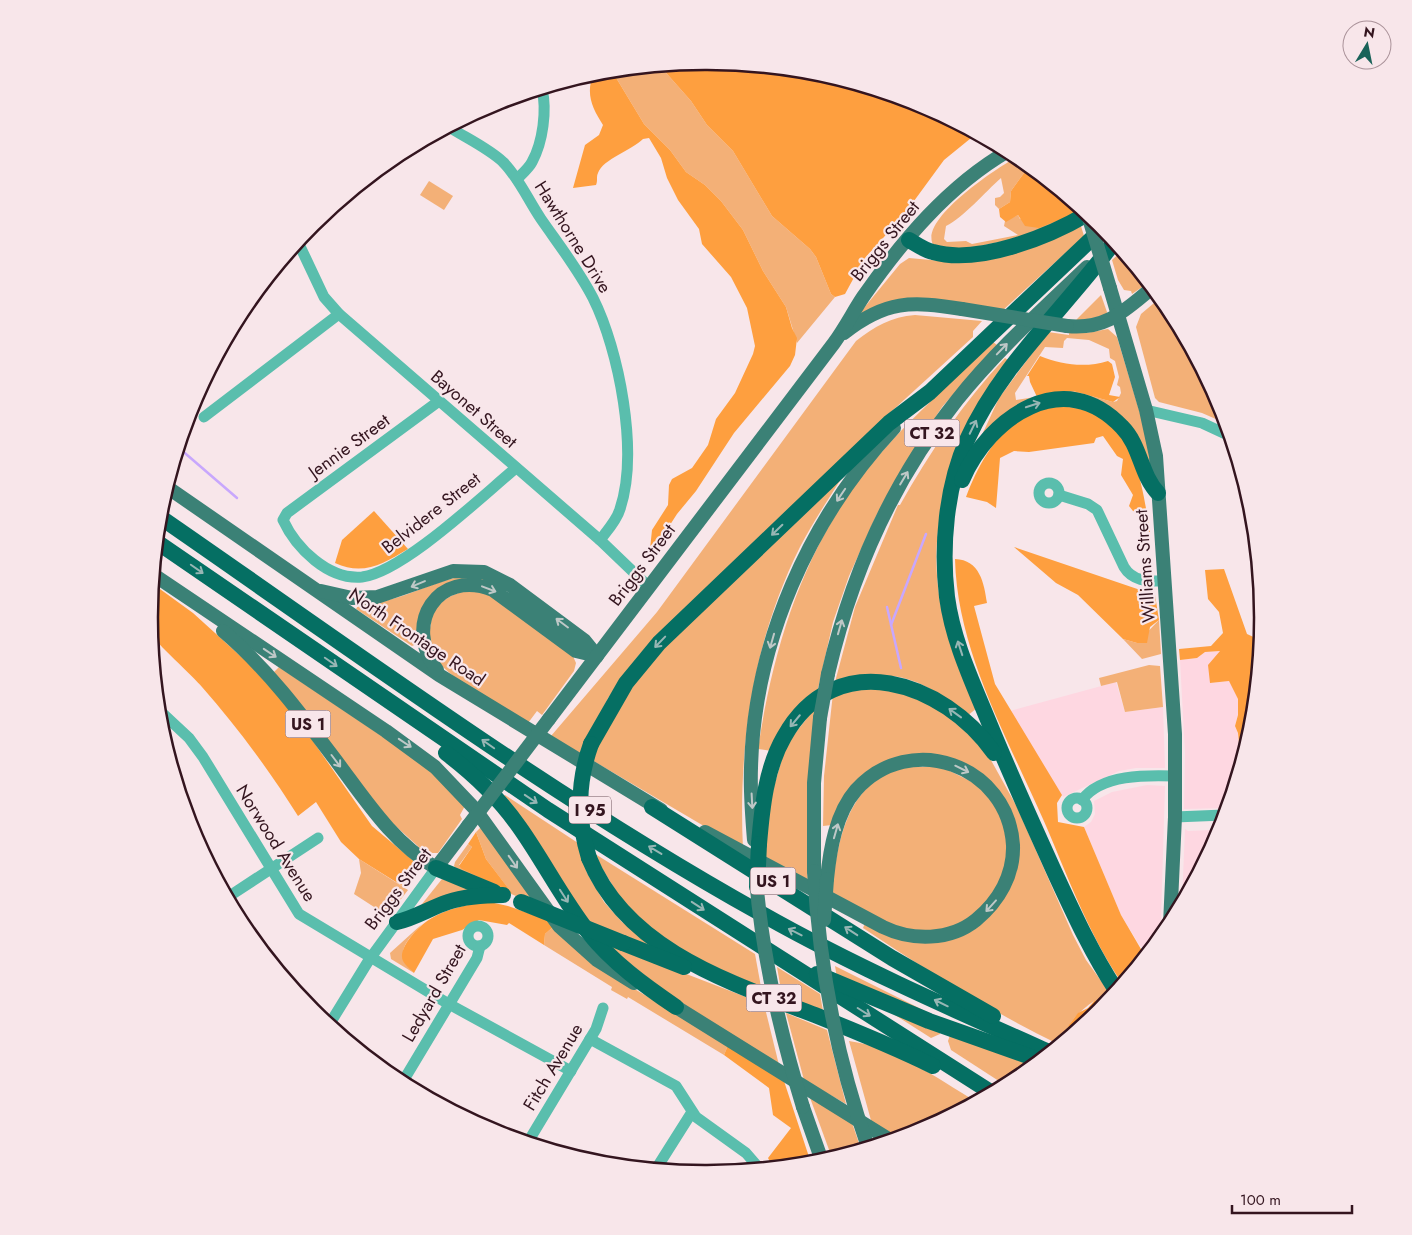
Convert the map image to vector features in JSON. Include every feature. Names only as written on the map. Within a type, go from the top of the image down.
[{"type":"highway","points":[[909,240],[937,254],[962,254],[995,250],[1024,244],[1080,218]]},
{"type":"highway","name":"CT 32","points":[[930,392],[1097,234]]},
{"type":"highway","points":[[1109,248],[1082,283],[1029,343],[987,402],[963,449],[947,524],[946,578],[953,627],[964,662],[1010,775],[1085,936],[1113,984]]},
{"type":"highway","points":[[736,984],[682,957],[638,926],[610,896],[589,858],[583,835],[580,808],[582,773],[591,744],[626,683],[659,643],[889,422],[930,392]]},
{"type":"highway","points":[[947,524],[965,473],[984,443],[1009,417],[1028,406],[1044,402],[1071,401],[1089,405],[1110,416],[1133,439],[1139,451],[1148,481],[1158,493]]},
{"type":"highway","name":"I 95","points":[[167,522],[521,765],[710,884],[795,933],[957,1011],[1044,1048]]},
{"type":"highway","name":"I 95","points":[[163,546],[530,798],[786,964],[984,1089]]},
{"type":"highway","points":[[757,887],[756,842],[767,785],[775,757],[784,736],[800,716],[818,699],[834,690],[850,684],[888,683],[910,687],[932,697],[967,721],[982,735],[1010,775]]},
{"type":"highway","points":[[404,712],[432,742],[487,788],[505,808],[580,920],[599,944],[641,981],[676,1007]]},
{"type":"highway","name":"US 1","points":[[652,807],[892,958],[979,1009],[1037,1040],[1045,1047]]},
{"type":"highway","name":"US 1","points":[[436,868],[623,943],[736,984],[876,1040],[983,1090]]},
{"type":"highway","points":[[396,922],[423,914],[454,900],[503,895]]},
{"type":"highway","points":[[786,964],[841,983],[929,1021],[1032,1057]]},
{"type":"main road","name":"Briggs Street","points":[[436,868],[837,338],[862,298],[909,240],[957,186],[980,168],[1000,156]]},
{"type":"main road","name":"Williams Street","points":[[1092,229],[1146,410],[1156,456],[1176,734],[1171,906]]},
{"type":"main road","name":"CT 32","points":[[866,1141],[842,1054],[824,968],[817,918],[814,871],[814,791],[820,718],[828,674],[845,610],[863,562],[894,495],[930,437],[956,400],[992,360],[1109,247]]},
{"type":"main road","points":[[837,338],[862,319],[889,306],[913,303],[1067,326],[1092,326],[1118,316],[1146,293]]},
{"type":"main road","name":"CT 32","points":[[756,842],[750,768],[756,713],[768,656],[786,600],[815,537],[843,491],[874,450],[930,392]]},
{"type":"main road","name":"North Frontage Road","points":[[173,492],[450,683],[652,807],[690,824],[803,887],[883,928],[918,937],[933,937],[960,930],[972,923],[996,900],[1011,866],[1013,851],[1009,823],[1003,809],[990,790],[963,769],[929,759],[894,765],[866,780],[849,800],[837,828],[827,879],[824,968]]},
{"type":"main road","points":[[307,585],[336,595],[352,598],[377,597],[405,589],[453,570],[484,572],[510,585],[584,640],[597,656]]},
{"type":"main road","name":"US 1","points":[[160,579],[258,662],[303,717],[382,823],[415,854],[436,868]]},
{"type":"main road","points":[[450,683],[426,653],[423,626],[433,602],[446,592],[460,586],[474,585],[493,590],[576,651],[597,656]]},
{"type":"main road","points":[[171,587],[435,766],[475,808],[550,915],[568,936],[611,970],[676,1007],[883,1136]]},
{"type":"main road","name":"CT 32","points":[[757,887],[774,999],[803,1107],[819,1153]]},
{"type":"street","points":[[517,180],[532,162],[540,137],[544,114],[543,95]]},
{"type":"street","name":"Hawthorne Drive","points":[[454,132],[502,162],[517,180],[530,203],[578,272],[593,299],[616,366],[624,419],[626,479],[618,514],[600,540]]},
{"type":"street","name":"Bayonet Street","points":[[301,249],[324,297],[339,314],[600,540],[649,587]]},
{"type":"street","points":[[204,417],[339,314]]},
{"type":"street","name":"Jennie Street","points":[[362,576],[346,576],[327,568],[307,554],[290,535],[283,520],[287,513],[439,401]]},
{"type":"street","points":[[1146,410],[1202,423],[1220,431]]},
{"type":"street","name":"Belvidere Street","points":[[362,576],[386,570],[433,538],[516,468]]},
{"type":"street","points":[[1059,495],[1088,504],[1097,510],[1124,568],[1130,574],[1141,580],[1164,581]]},
{"type":"street","name":"Norwood Avenue","points":[[168,718],[189,738],[204,757],[271,871],[299,914],[449,1004],[571,1071]]},
{"type":"street","points":[[1082,800],[1093,790],[1130,776],[1176,776]]},
{"type":"street","points":[[1175,817],[1216,816]]},
{"type":"street","points":[[234,894],[271,871],[318,838]]},
{"type":"street","name":"Briggs Street","points":[[333,1018],[370,957],[436,868]]},
{"type":"street","name":"Ledyard Street","points":[[406,1076],[476,958],[480,946]]},
{"type":"street","name":"Fitch Avenue","points":[[531,1136],[600,1022],[603,1008]]},
{"type":"street","points":[[590,1039],[676,1086],[692,1112],[746,1153],[755,1163]]},
{"type":"street","points":[[660,1163],[692,1112]]},
{"type":"shaded area","points":[[742,71],[813,81],[882,99],[948,126],[971,138],[944,160],[903,216],[864,259],[845,294],[835,297],[831,294],[816,257],[810,249],[772,216],[733,151],[707,125],[691,101],[665,72]]},
{"type":"shaded area","points":[[665,72],[691,101],[707,125],[733,151],[772,216],[810,249],[816,257],[831,294],[835,297],[797,343],[786,307],[763,271],[743,230],[721,201],[705,185],[686,172],[670,150],[644,124],[616,78]]},
{"type":"shaded area","points":[[616,78],[644,124],[670,150],[686,172],[705,185],[721,201],[743,230],[763,271],[786,307],[797,338],[795,355],[790,366],[734,433],[696,491],[677,514],[659,542],[650,549],[652,530],[668,505],[669,485],[672,479],[692,468],[708,445],[716,419],[735,393],[755,346],[747,308],[731,277],[702,244],[699,229],[678,200],[667,178],[661,158],[649,138],[643,139],[606,163],[598,173],[596,185],[573,188],[585,145],[599,135],[603,125],[593,106],[591,83]]},
{"type":"shaded area","points":[[1010,162],[1024,172],[1011,191],[1010,202],[999,209],[995,205],[995,198],[1000,197],[1004,193],[1001,178],[967,211],[946,226],[944,239],[947,242],[966,241],[972,244],[1018,235],[1004,226],[1005,221],[1018,215],[1020,219],[1075,214],[1035,235],[964,249],[934,246],[932,235],[937,223],[947,209],[993,172]]},
{"type":"shaded area","points":[[1024,172],[1075,214],[1039,228],[1025,226],[1018,215],[1006,222],[1000,217],[999,209],[1010,202],[1011,191]]},
{"type":"shaded area","points":[[429,181],[453,196],[444,210],[420,195]]},
{"type":"shaded area","points":[[1081,226],[1084,236],[1003,310],[948,300],[912,299],[895,301],[860,316],[859,314],[900,264],[909,258],[942,261]]},
{"type":"shaded area","points":[[1117,256],[1142,287],[1132,294],[1131,291],[1124,290],[1118,280],[1112,260]]},
{"type":"shaded area","points":[[1101,295],[1107,312],[1106,316],[1075,321]]},
{"type":"shaded area","points":[[1154,303],[1161,313],[1197,375],[1216,419],[1202,413],[1159,402],[1155,398],[1136,327],[1141,314]]},
{"type":"shaded area","points":[[915,315],[982,321],[973,331],[973,337],[893,410],[639,655],[608,698],[581,754],[551,736],[657,612],[856,341],[884,323]]},
{"type":"shaded area","points":[[1108,329],[1117,337],[1146,433],[1151,465],[1130,430],[981,437],[999,398],[1048,332],[1069,335],[1069,333],[1086,333]],"holes":[[[1067,338],[1089,340],[1109,349],[1110,358],[1115,361],[1119,377],[1117,385],[1120,387],[1121,393],[1117,401],[1113,402],[1073,391],[1016,400],[1015,393],[1045,347],[1063,348],[1064,341]]]},
{"type":"shaded area","points":[[993,342],[997,345],[942,407],[901,470],[876,516],[849,576],[833,622],[817,693],[772,751],[758,749],[772,675],[782,639],[807,569],[824,535],[843,503],[879,455],[910,421]]},
{"type":"shaded area","points":[[1040,356],[1057,362],[1083,365],[1108,361],[1112,364],[1115,377],[1109,395],[1120,397],[1113,402],[1073,391],[1037,397],[1029,376],[1027,376]]},
{"type":"shaded area","points":[[1005,358],[1011,362],[940,517],[937,542],[936,567],[943,616],[957,663],[977,708],[967,716],[950,702],[920,684],[891,676],[874,676],[835,682],[855,607],[898,505],[900,505],[935,447],[961,410]]},
{"type":"shaded area","points":[[1059,406],[1099,415],[1115,427],[1124,439],[1131,453],[1142,486],[1150,532],[1142,530],[1140,513],[1133,511],[1129,506],[1133,495],[1121,475],[1123,459],[1117,456],[1103,436],[1096,438],[1094,443],[1029,452],[1014,451],[1000,458],[996,508],[987,502],[966,497],[984,458],[1001,435],[1023,417],[1039,410]]},
{"type":"shaded area","points":[[841,479],[800,547],[784,583],[760,657],[746,733],[742,810],[743,849],[590,759],[640,671]]},
{"type":"shaded area","points":[[374,511],[408,549],[381,563],[364,568],[345,567],[335,563],[342,540]]},
{"type":"shaded area","points":[[1014,547],[1155,595],[1159,620],[1150,627],[1147,643],[1137,643],[1123,639],[1078,595],[1056,583]]},
{"type":"shaded area","points":[[955,559],[970,563],[982,581],[987,603],[974,606],[995,684],[1062,795],[1057,803],[1058,822],[1084,827],[1121,915],[1141,949],[1118,977],[1088,924],[986,692],[974,660],[958,593]]},
{"type":"shaded area","points":[[1224,569],[1247,634],[1253,637],[1249,689],[1239,742],[1235,726],[1238,715],[1238,699],[1229,681],[1210,683],[1208,665],[1220,651],[1205,652],[1197,658],[1180,660],[1179,649],[1211,646],[1223,633],[1219,612],[1208,599],[1205,570]]},
{"type":"shaded area","points":[[468,575],[495,581],[447,586],[419,643],[412,646],[356,609],[359,604],[387,600],[440,582]]},
{"type":"shaded area","points":[[160,589],[193,613],[247,662],[292,711],[372,826],[416,863],[413,875],[404,887],[359,859],[341,842],[316,802],[298,816],[241,734],[198,682],[160,645],[158,618]]},
{"type":"shaded area","points":[[465,591],[487,593],[572,654],[576,663],[574,671],[542,715],[537,711],[528,723],[471,689],[444,668],[434,657],[428,641],[434,611],[447,598]]},
{"type":"shaded area","points":[[1159,620],[1161,654],[1142,659],[1123,639],[1137,643]]},
{"type":"shaded area","points":[[1221,651],[1211,683],[1229,681],[1233,686],[1238,699],[1238,715],[1235,726],[1239,743],[1219,808],[1184,809],[1185,753],[1180,660],[1197,658],[1205,652]]},
{"type":"shaded area","points":[[1149,665],[1160,666],[1163,707],[1125,712],[1117,682],[1101,686],[1099,678]]},
{"type":"shaded area","points":[[279,667],[428,767],[466,804],[460,815],[462,819],[438,853],[427,853],[421,849],[389,820],[274,672]]},
{"type":"shaded area","points":[[1116,682],[1125,712],[1163,707],[1165,768],[1136,768],[1119,771],[1063,797],[1010,711]]},
{"type":"shaded area","points":[[883,686],[946,711],[987,753],[1017,807],[1073,935],[1086,960],[1107,990],[1097,1001],[1094,1001],[1074,1018],[1068,1028],[1052,1041],[959,989],[863,928],[865,923],[887,934],[966,933],[1018,862],[985,777],[966,764],[946,757],[887,763],[832,825],[823,826],[824,776],[833,693]]},
{"type":"shaded area","points":[[815,708],[807,867],[808,884],[764,862],[770,800],[786,745]]},
{"type":"shaded area","points":[[902,767],[942,767],[982,787],[1002,817],[1009,854],[1002,883],[976,916],[944,931],[895,929],[831,896],[841,837],[847,819],[856,802],[868,787],[883,775]]},
{"type":"shaded area","points":[[1147,785],[1165,786],[1161,922],[1143,947],[1140,946],[1121,915],[1084,827],[1091,822],[1095,814],[1094,801],[1112,792]]},
{"type":"shaded area","points":[[505,795],[578,843],[587,873],[604,902],[622,922],[664,953],[585,924],[502,798]]},
{"type":"shaded area","points":[[483,825],[536,904],[459,873],[454,866],[468,844],[472,847],[459,865],[511,892],[486,859],[476,832]]},
{"type":"shaded area","points":[[1185,829],[1188,831],[1211,830],[1197,860],[1183,886]]},
{"type":"shaded area","points":[[476,832],[486,859],[512,893],[459,866],[472,847],[468,844]]},
{"type":"shaded area","points":[[592,852],[755,954],[761,987],[691,957],[629,912]]},
{"type":"shaded area","points":[[359,859],[408,890],[388,916],[354,894],[361,873]]},
{"type":"shaded area","points":[[442,879],[480,892],[418,909]]},
{"type":"shaded area","points":[[485,901],[508,906],[551,921],[553,927],[545,934],[544,945],[509,923],[507,925],[479,920],[462,930],[433,939],[414,973],[405,964],[402,956],[405,946],[423,924],[441,913]]},
{"type":"shaded area","points":[[422,924],[407,942],[403,953],[404,958],[414,973],[391,959],[390,953]]},
{"type":"shaded area","points":[[553,927],[633,988],[728,1045],[724,1055],[628,997],[627,999],[611,990],[612,987],[544,945],[545,934]]},
{"type":"shaded area","points":[[601,941],[764,1004],[779,1065],[671,996]]},
{"type":"shaded area","points":[[835,966],[939,1018],[940,1034],[931,1038],[837,978]]},
{"type":"shaded area","points":[[777,967],[820,994],[823,1011],[782,996]]},
{"type":"shaded area","points":[[1094,1001],[1097,1001],[1068,1028],[1078,1013],[1088,1008]]},
{"type":"shaded area","points":[[786,1013],[827,1030],[846,1104],[804,1080]]},
{"type":"shaded area","points":[[950,1035],[1028,1060],[998,1081],[951,1050],[948,1041]]},
{"type":"shaded area","points":[[849,1041],[866,1044],[899,1057],[930,1073],[970,1098],[948,1109],[888,1134],[872,1124]]},
{"type":"shaded area","points":[[728,1045],[783,1078],[808,1155],[770,1161],[768,1158],[791,1128],[773,1115],[769,1088],[724,1055]]},
{"type":"shaded area","points":[[809,1095],[851,1120],[859,1143],[829,1150]]},
{"type":"waterway","points":[[185,453],[237,498]]},
{"type":"waterway","points":[[891,625],[926,534]]},
{"type":"waterway","points":[[887,607],[901,668]]}]
